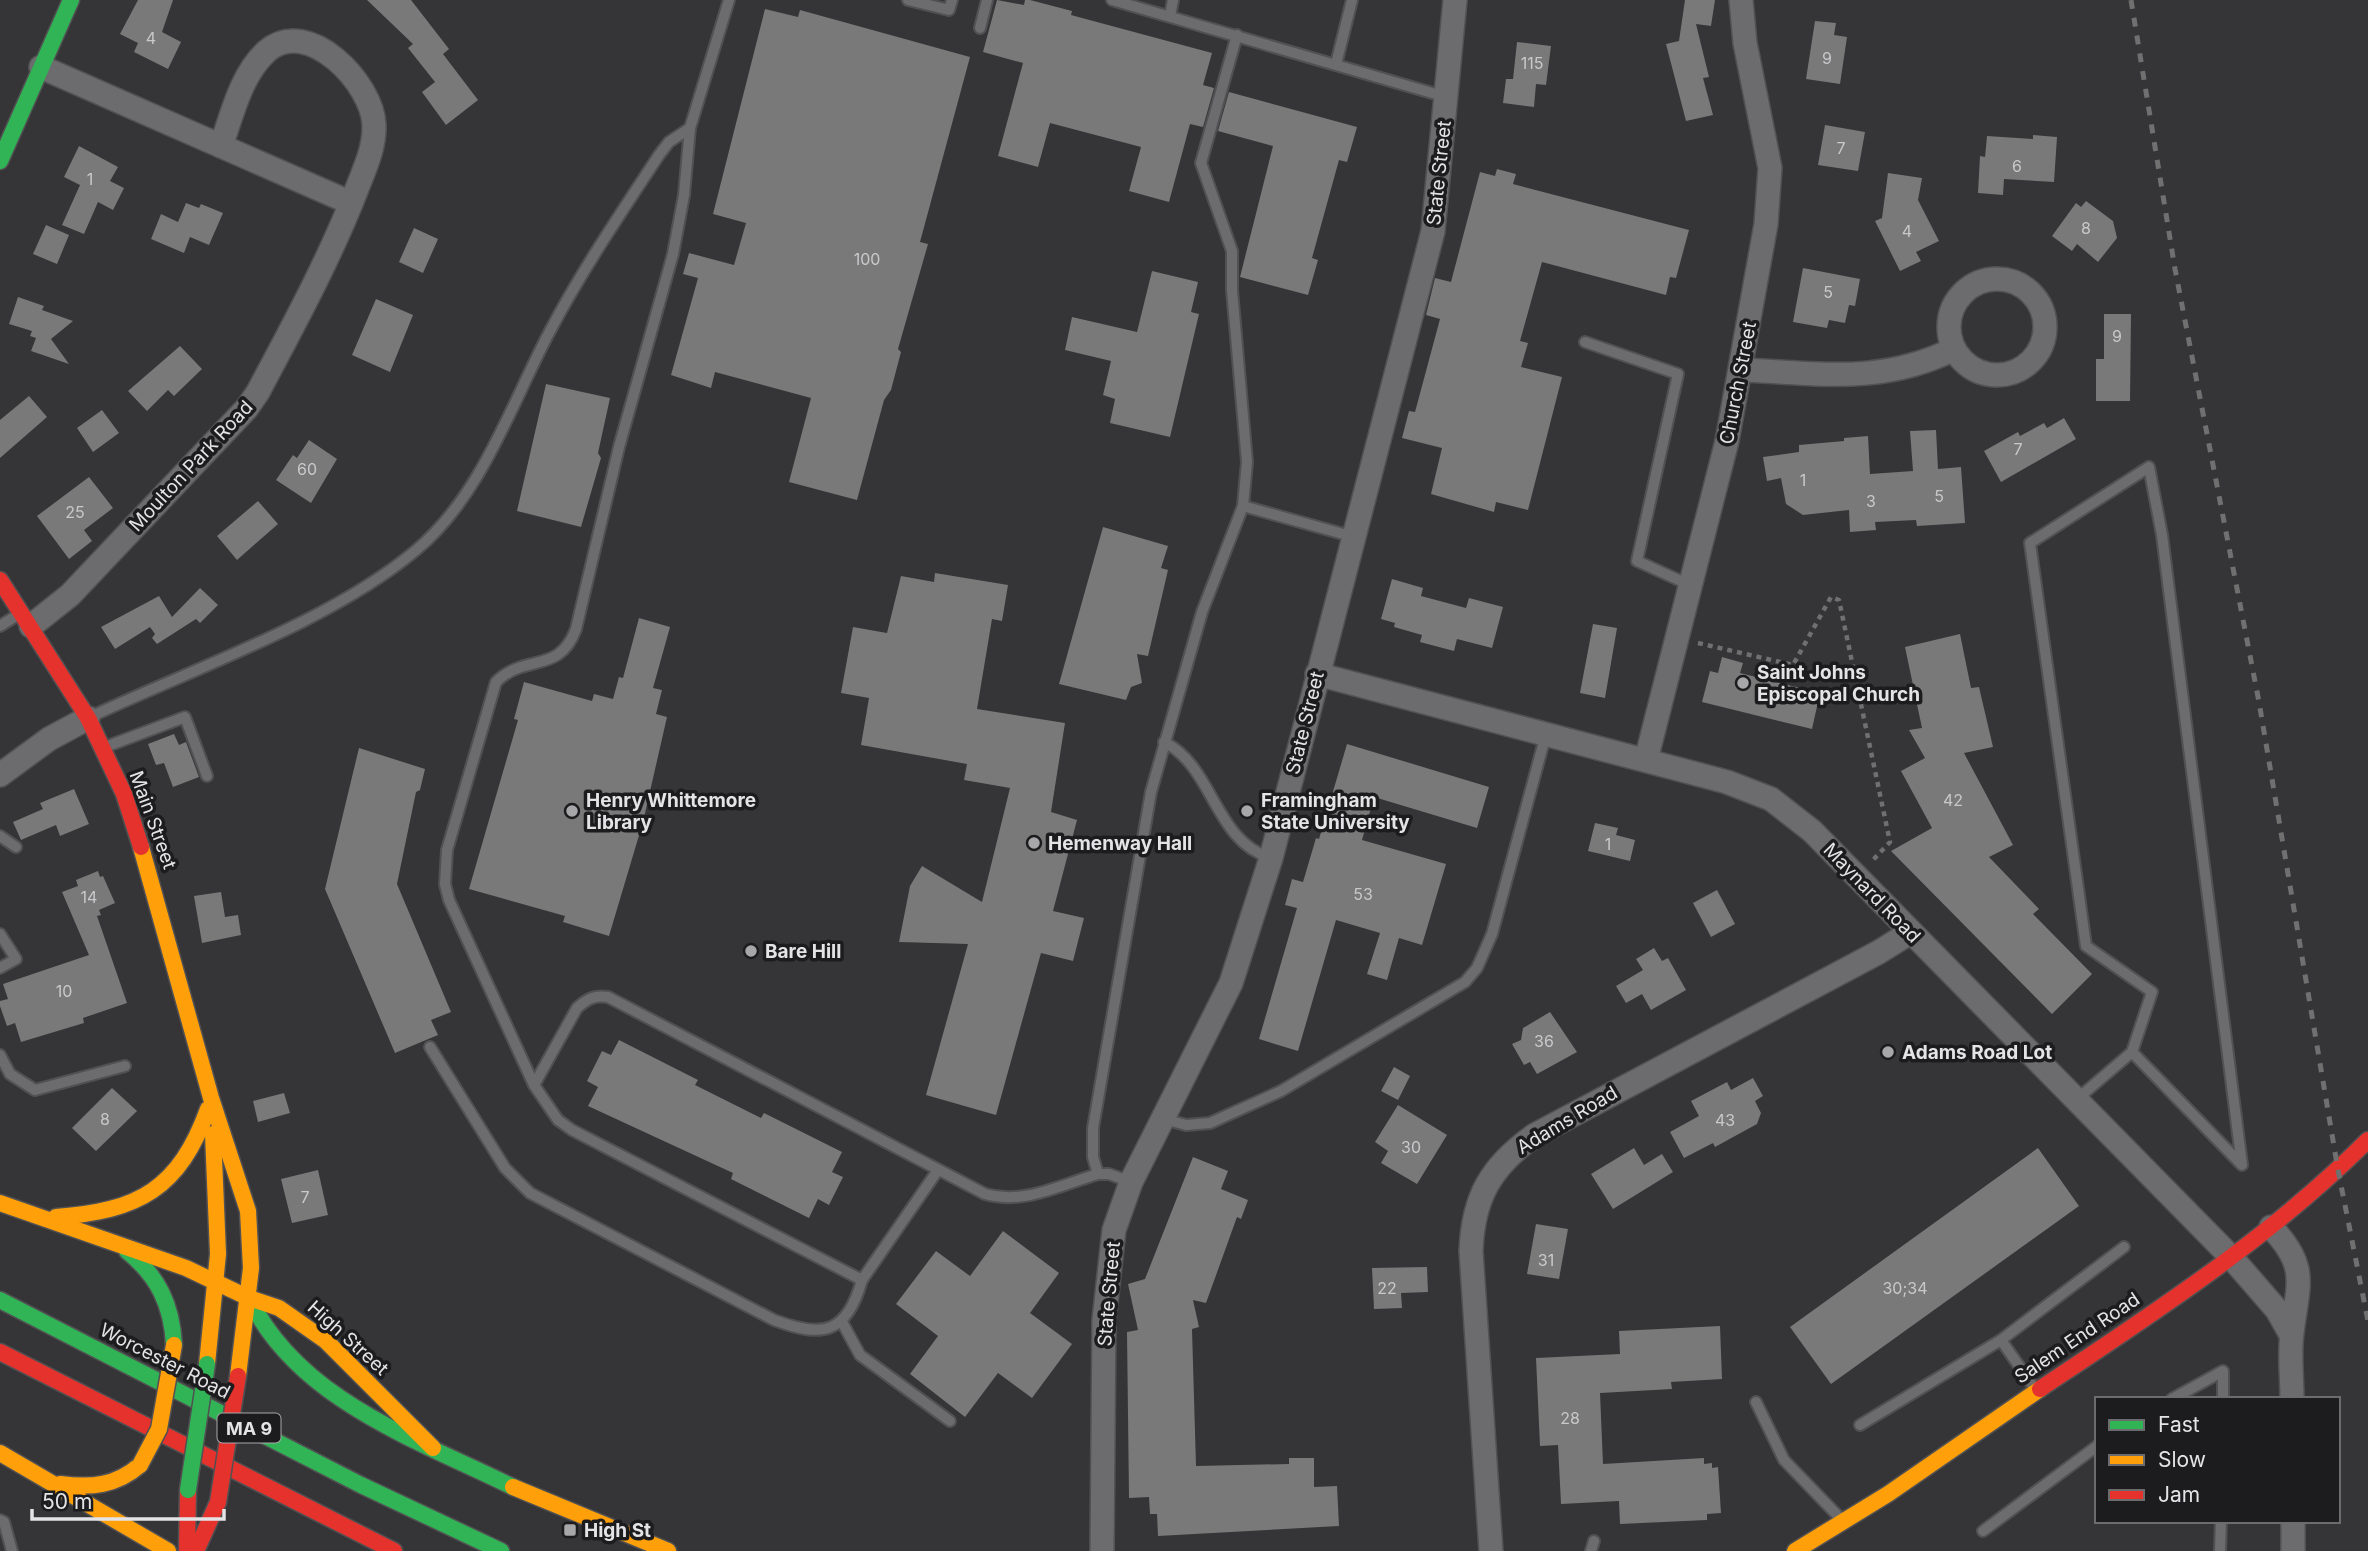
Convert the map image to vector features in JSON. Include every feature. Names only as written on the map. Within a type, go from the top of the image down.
[{"type":"main road","points":[[0,161],[71,0]]},
{"type":"main road","name":"Main Street","points":[[0,580],[88,718],[124,794],[145,853],[211,1098],[248,1211],[252,1240],[249,1298],[238,1376],[218,1502],[196,1551]]},
{"type":"main road","points":[[39,1217],[120,1210],[158,1189],[173,1175],[196,1143],[211,1098]]},
{"type":"main road","name":"Main Street","points":[[187,1551],[187,1490],[217,1282],[218,1220],[211,1098]]},
{"type":"main road","name":"Salem End Road","points":[[1800,1550],[2231,1257],[2313,1193],[2368,1140]]},
{"type":"main road","points":[[0,1203],[116,1243],[217,1282],[249,1298]]},
{"type":"main road","points":[[51,1483],[99,1487],[129,1476],[139,1465],[159,1429],[174,1345],[174,1326],[165,1295],[142,1263],[116,1243]]},
{"type":"main road","name":"High Street","points":[[249,1298],[261,1323],[284,1353],[331,1392],[376,1421],[583,1518],[668,1551]]},
{"type":"main road","name":"High Street","points":[[249,1298],[279,1308],[303,1323],[433,1448]]},
{"type":"main road","name":"Worcester Road","points":[[0,1300],[361,1485],[501,1551]]},
{"type":"main road","name":"MA 9","points":[[0,1352],[394,1551]]},
{"type":"main road","points":[[0,1454],[168,1551]]},
{"type":"street","name":"State Street","points":[[1102,1551],[1107,1285],[1114,1230],[1131,1182],[1231,983],[1271,858],[1433,231],[1455,0]]},
{"type":"street","name":"Church Street","points":[[1646,760],[1692,586],[1742,369],[1766,225],[1770,168],[1745,43],[1741,0]]},
{"type":"street","name":"Moulton Park Road","points":[[27,619],[70,595],[247,408],[332,249],[372,142],[372,110],[340,64],[324,50],[308,43],[292,41],[277,44],[254,66],[221,146]]},
{"type":"street","points":[[41,67],[351,203]]},
{"type":"street","points":[[2001,279],[2026,289],[2037,301],[2044,317],[2045,335],[2039,352],[2016,372],[2000,375],[1980,372],[1964,363],[1954,349],[1949,321],[1953,307],[1973,285],[2001,279]]},
{"type":"street","points":[[1742,369],[1880,373],[1906,369],[1954,349]]},
{"type":"street","name":"Maynard Road","points":[[1317,674],[1727,782],[1772,799],[1793,813],[2231,1257],[2277,1310],[2291,1335]]},
{"type":"street","points":[[0,775],[49,740],[88,718]]},
{"type":"street","name":"Adams Road","points":[[1491,1551],[1471,1251],[1477,1202],[1500,1164],[1535,1135],[1880,952],[1911,932]]},
{"type":"street","points":[[2271,1227],[2288,1245],[2298,1262],[2300,1293],[2291,1335],[2292,1397]]},
{"type":"street","points":[[2293,1523],[2293,1551]]},
{"type":"lane","points":[[729,0],[691,128],[684,195],[673,254],[619,447],[576,629],[561,655],[507,671],[496,682],[447,850],[445,884],[449,900],[534,1085],[558,1120],[572,1130],[862,1280]]},
{"type":"lane","points":[[908,0],[949,10],[952,0]]},
{"type":"lane","points":[[980,28],[987,0]]},
{"type":"lane","points":[[1112,0],[1446,97]]},
{"type":"lane","points":[[1170,16],[1173,0]]},
{"type":"lane","points":[[1336,64],[1352,0]]},
{"type":"lane","points":[[1098,1174],[1093,1157],[1093,1128],[1151,792],[1211,586],[1243,506],[1247,462],[1232,290],[1232,251],[1201,163],[1237,35]]},
{"type":"lane","points":[[88,718],[317,612],[389,570],[436,531],[473,481],[550,330],[587,266],[659,155],[669,142],[691,128]]},
{"type":"lane","points":[[1585,342],[1678,374],[1637,561],[1692,586]]},
{"type":"lane","points":[[2076,1100],[2132,1052],[2152,992],[2087,946],[2030,543],[2150,467],[2162,535],[2242,1165],[2132,1052]]},
{"type":"lane","points":[[1243,506],[1354,537]]},
{"type":"lane","points":[[0,626],[27,619]]},
{"type":"lane","points":[[102,748],[185,717],[207,776]]},
{"type":"lane","points":[[1164,1119],[1186,1125],[1210,1123],[1269,1097],[1315,1073],[1465,982],[1477,968],[1492,934],[1546,734]]},
{"type":"lane","points":[[1164,742],[1189,758],[1234,835],[1244,846],[1271,858]]},
{"type":"lane","points":[[0,836],[16,847]]},
{"type":"lane","points":[[0,934],[16,959],[0,968]]},
{"type":"lane","points":[[534,1085],[577,1008],[587,999],[598,995],[608,997],[985,1194],[1012,1199],[1098,1174],[1109,1174],[1131,1182]]},
{"type":"lane","points":[[430,1047],[505,1168],[530,1193],[774,1320],[812,1330],[828,1329],[842,1322],[852,1310],[862,1280],[938,1170]]},
{"type":"lane","points":[[0,1055],[10,1074],[36,1090],[125,1066]]},
{"type":"lane","points":[[1860,1425],[2001,1340],[2124,1247]]},
{"type":"lane","points":[[842,1322],[860,1355],[950,1421]]},
{"type":"lane","points":[[2001,1340],[2036,1392]]},
{"type":"lane","points":[[2176,1397],[2223,1371],[2222,1397]]},
{"type":"lane","points":[[1756,1402],[1784,1460],[1844,1522]]},
{"type":"lane","points":[[1983,1531],[2095,1447]]},
{"type":"lane","points":[[0,1520],[4,1522],[12,1551]]},
{"type":"lane","points":[[2220,1551],[2221,1523]]},
{"type":"path","points":[[1678,639],[1794,665],[1831,597],[1839,600],[1889,842],[1857,877]]},
{"type":"building","points":[[138,0],[173,0],[162,32],[181,42],[168,69],[134,52],[138,43],[120,34]]},
{"type":"building","points":[[367,0],[411,0],[449,49],[443,54],[478,100],[446,125],[422,92],[435,82],[408,48],[413,44]]},
{"type":"building","points":[[997,0],[1024,5],[1025,0],[1030,0],[1072,11],[1071,15],[1212,53],[1203,85],[1214,88],[1203,127],[1190,124],[1169,202],[1129,191],[1141,147],[1050,123],[1038,167],[998,156],[1023,63],[983,52]]},
{"type":"building","points":[[1685,0],[1715,0],[1711,26],[1696,24],[1709,77],[1703,78],[1713,115],[1686,121],[1666,44],[1679,41]]},
{"type":"building","points":[[765,9],[798,17],[800,10],[970,57],[920,242],[928,244],[898,349],[901,352],[891,390],[884,400],[857,500],[789,482],[811,398],[715,372],[711,388],[671,375],[698,278],[683,274],[689,253],[734,265],[746,223],[713,214]]},
{"type":"building","points":[[1815,21],[1836,23],[1834,35],[1847,37],[1840,84],[1806,79]]},
{"type":"building","points":[[1517,42],[1551,46],[1546,85],[1536,84],[1534,107],[1503,103],[1506,79],[1513,79]]},
{"type":"building","points":[[1229,92],[1357,127],[1347,162],[1339,160],[1312,258],[1318,260],[1308,295],[1240,277],[1273,146],[1218,131]]},
{"type":"building","points":[[1825,125],[1865,132],[1858,171],[1818,165]]},
{"type":"building","points":[[2033,135],[2057,137],[2054,182],[2004,179],[2003,195],[1978,193],[1980,156],[1985,157],[1987,136],[2033,139]]},
{"type":"building","points":[[79,146],[118,167],[110,181],[124,188],[113,210],[98,202],[84,234],[62,225],[80,185],[64,177]]},
{"type":"building","points":[[1497,169],[1516,174],[1513,184],[1689,230],[1676,278],[1670,277],[1666,295],[1542,262],[1520,341],[1528,343],[1521,367],[1562,377],[1528,510],[1496,502],[1494,512],[1431,494],[1442,448],[1402,438],[1409,411],[1415,412],[1440,319],[1426,315],[1435,278],[1451,282],[1480,172],[1495,176]]},
{"type":"building","points":[[1888,173],[1922,178],[1918,200],[1939,241],[1916,252],[1921,261],[1900,271],[1875,221],[1882,218]]},
{"type":"building","points":[[2086,201],[2113,221],[2117,238],[2098,262],[2077,244],[2072,251],[2052,236],[2076,203],[2081,207]]},
{"type":"building","points":[[186,203],[199,208],[201,204],[223,213],[209,245],[190,237],[184,253],[151,239],[161,214],[178,222]]},
{"type":"building","points":[[46,225],[69,235],[57,264],[33,254]]},
{"type":"building","points":[[414,228],[438,239],[423,273],[399,262]]},
{"type":"building","points":[[1803,268],[1860,279],[1855,306],[1849,305],[1845,323],[1829,320],[1827,328],[1793,322]]},
{"type":"building","points":[[1152,271],[1198,282],[1191,312],[1199,314],[1170,437],[1110,423],[1115,399],[1103,395],[1111,361],[1065,350],[1072,317],[1137,332]]},
{"type":"building","points":[[18,297],[44,306],[42,310],[73,321],[51,339],[69,364],[31,351],[36,338],[30,336],[32,331],[9,324]]},
{"type":"building","points":[[376,299],[413,315],[390,372],[352,355]]},
{"type":"building","points":[[2104,314],[2131,314],[2130,401],[2096,401],[2096,359],[2104,359]]},
{"type":"building","points":[[180,346],[202,369],[174,396],[168,390],[147,411],[128,391]]},
{"type":"building","points":[[546,384],[610,398],[598,453],[601,458],[581,527],[517,511]]},
{"type":"building","points":[[29,396],[47,417],[0,458],[0,420]]},
{"type":"building","points":[[102,410],[119,433],[93,452],[77,428]]},
{"type":"building","points":[[2064,418],[2076,439],[2001,482],[1984,451],[2018,432],[2020,436],[2044,423],[2047,428]]},
{"type":"building","points":[[1936,430],[1938,469],[1961,467],[1965,523],[1917,526],[1916,520],[1875,522],[1876,530],[1850,532],[1849,510],[1803,515],[1786,504],[1781,478],[1767,481],[1763,457],[1799,452],[1799,445],[1868,436],[1870,474],[1913,471],[1910,431]]},
{"type":"building","points":[[309,440],[337,459],[311,503],[276,480],[293,455],[297,458]]},
{"type":"building","points":[[89,477],[113,508],[84,530],[92,541],[69,559],[37,516]]},
{"type":"building","points":[[258,501],[278,524],[237,560],[217,536]]},
{"type":"building","points":[[1103,527],[1168,546],[1161,568],[1168,570],[1148,656],[1137,654],[1142,683],[1131,687],[1126,700],[1059,684]]},
{"type":"building","name":"Hemenway Hall","points":[[935,573],[1008,585],[1002,621],[992,619],[977,709],[1065,723],[1051,812],[1077,820],[1053,911],[1084,918],[1073,961],[1041,953],[996,1115],[926,1095],[968,944],[899,942],[910,886],[922,866],[982,902],[1010,788],[964,780],[967,764],[861,745],[869,698],[841,693],[853,627],[887,633],[901,576],[934,582]]},
{"type":"building","points":[[1392,579],[1423,588],[1421,596],[1466,608],[1469,598],[1503,607],[1492,648],[1457,639],[1454,651],[1420,642],[1422,635],[1394,627],[1395,623],[1381,619]]},
{"type":"building","points":[[200,588],[218,605],[200,623],[196,619],[157,644],[152,638],[155,634],[150,627],[115,649],[101,627],[159,596],[172,617]]},
{"type":"building","points":[[639,618],[670,627],[653,688],[662,690],[656,714],[667,717],[643,822],[609,936],[563,922],[565,916],[469,889],[518,720],[514,719],[524,682],[592,701],[594,694],[613,699],[619,677],[623,678]]},
{"type":"building","points":[[1593,624],[1617,628],[1605,698],[1580,693]]},
{"type":"building","points":[[1960,634],[1971,688],[1979,687],[1993,747],[1964,753],[2013,845],[1989,857],[2039,909],[2033,914],[2092,974],[2052,1014],[1891,851],[1932,828],[1901,771],[1925,758],[1909,730],[1922,728],[1905,647]]},
{"type":"building","name":"Saint Johns Episcopal Church","points":[[1722,657],[1743,663],[1740,673],[1820,693],[1812,729],[1702,702],[1710,671],[1718,673]]},
{"type":"building","points":[[174,734],[179,745],[186,742],[199,777],[173,787],[164,763],[156,765],[148,744]]},
{"type":"building","points":[[1347,744],[1489,787],[1477,828],[1374,797],[1362,840],[1446,864],[1422,945],[1399,938],[1387,980],[1367,974],[1380,933],[1336,920],[1298,1051],[1259,1039],[1297,908],[1285,905],[1292,879],[1303,882],[1316,838],[1319,839]]},
{"type":"building","points":[[359,748],[425,769],[420,790],[416,792],[397,884],[451,1012],[431,1020],[438,1035],[395,1053],[325,889]]},
{"type":"building","points":[[74,789],[89,824],[60,836],[56,825],[21,840],[13,822],[43,809],[40,803]]},
{"type":"building","points":[[1595,823],[1618,828],[1616,835],[1635,840],[1630,861],[1588,851]]},
{"type":"building","points":[[98,871],[115,903],[99,910],[101,915],[97,916],[127,1003],[83,1018],[84,1023],[21,1042],[15,1023],[7,1026],[0,1006],[0,1001],[8,999],[3,984],[89,955],[62,892],[78,886],[76,880]]},
{"type":"building","points":[[1717,890],[1735,924],[1711,937],[1693,903]]},
{"type":"building","points":[[221,892],[225,917],[238,915],[241,935],[202,943],[194,896]]},
{"type":"building","points":[[1654,948],[1662,961],[1668,958],[1686,990],[1651,1010],[1642,994],[1626,1003],[1616,986],[1643,970],[1636,959]]},
{"type":"building","points":[[1550,1012],[1577,1052],[1537,1074],[1530,1062],[1524,1065],[1512,1044],[1521,1040],[1523,1028]]},
{"type":"building","points":[[619,1040],[698,1080],[695,1085],[761,1118],[764,1113],[842,1152],[832,1172],[843,1177],[829,1205],[818,1199],[809,1218],[731,1179],[733,1173],[588,1106],[598,1087],[587,1081],[602,1051],[611,1055]]},
{"type":"building","points":[[1394,1067],[1410,1076],[1398,1100],[1381,1091]]},
{"type":"building","points":[[1753,1078],[1763,1096],[1755,1101],[1761,1113],[1757,1124],[1715,1147],[1713,1143],[1684,1158],[1670,1132],[1699,1116],[1691,1101],[1727,1082],[1731,1090]]},
{"type":"building","points":[[112,1088],[137,1111],[96,1151],[72,1128]]},
{"type":"building","points":[[284,1093],[290,1113],[258,1122],[253,1101]]},
{"type":"building","points":[[1398,1105],[1447,1135],[1417,1184],[1381,1163],[1388,1151],[1375,1142]]},
{"type":"building","points":[[1634,1148],[1644,1165],[1662,1154],[1673,1172],[1613,1209],[1591,1174]]},
{"type":"building","points":[[2038,1148],[2079,1206],[1831,1384],[1790,1327]]},
{"type":"building","points":[[1193,1157],[1228,1171],[1221,1189],[1248,1200],[1241,1219],[1237,1217],[1206,1303],[1193,1300],[1199,1327],[1192,1329],[1196,1466],[1289,1464],[1289,1458],[1314,1458],[1314,1487],[1337,1486],[1339,1526],[1158,1536],[1157,1514],[1150,1514],[1149,1497],[1129,1498],[1127,1332],[1138,1330],[1128,1284],[1145,1279]]},
{"type":"building","points":[[318,1170],[328,1215],[292,1223],[281,1179]]},
{"type":"building","points":[[1536,1224],[1568,1229],[1559,1279],[1527,1274]]},
{"type":"building","points":[[1003,1231],[1059,1273],[1030,1313],[1072,1344],[1032,1398],[998,1373],[965,1417],[910,1374],[938,1336],[896,1304],[936,1251],[970,1276]]},
{"type":"building","points":[[1427,1267],[1428,1292],[1401,1293],[1402,1308],[1374,1309],[1372,1268]]},
{"type":"building","points":[[1720,1326],[1722,1379],[1671,1382],[1672,1389],[1600,1393],[1603,1464],[1704,1458],[1704,1464],[1712,1463],[1712,1468],[1718,1467],[1721,1513],[1707,1514],[1707,1520],[1620,1524],[1619,1501],[1561,1504],[1558,1445],[1540,1446],[1536,1358],[1620,1354],[1619,1331]]},
{"type":"railway","points":[[2131,0],[2175,269],[2259,702],[2338,1170],[2368,1321]]},
{"type":"traffic: fast","points":[[0,161],[71,0]]},
{"type":"traffic: fast","points":[[127,1251],[147,1271],[161,1292],[170,1317],[174,1345]]},
{"type":"traffic: fast","points":[[249,1298],[271,1333],[298,1364],[329,1390],[401,1433],[513,1487]]},
{"type":"traffic: fast","points":[[0,1300],[361,1485],[501,1551]]},
{"type":"traffic: fast","points":[[188,1490],[207,1364]]},
{"type":"traffic: slow","points":[[141,847],[211,1098],[248,1211],[251,1268],[238,1376]]},
{"type":"traffic: slow","points":[[56,1217],[111,1209],[152,1191],[169,1177],[184,1159],[208,1109]]},
{"type":"traffic: slow","points":[[207,1364],[218,1254],[213,1134]]},
{"type":"traffic: slow","points":[[0,1203],[186,1268],[249,1298],[279,1308],[326,1341],[433,1448]]},
{"type":"traffic: slow","points":[[140,1465],[159,1429],[174,1345]]},
{"type":"traffic: slow","points":[[1795,1551],[1888,1494],[2040,1389]]},
{"type":"traffic: slow","points":[[0,1453],[168,1551]]},
{"type":"traffic: slow","points":[[60,1484],[103,1484],[122,1477],[140,1465]]},
{"type":"traffic: slow","points":[[513,1487],[668,1551]]},
{"type":"traffic: jam","points":[[0,580],[88,718],[124,794],[141,847]]},
{"type":"traffic: jam","points":[[2040,1389],[2251,1242],[2330,1176],[2368,1140]]},
{"type":"traffic: jam","points":[[0,1352],[394,1551]]},
{"type":"traffic: jam","points":[[218,1502],[238,1376]]},
{"type":"traffic: jam","points":[[187,1551],[188,1490]]},
{"type":"traffic: jam","points":[[196,1551],[218,1502]]},
{"type":"place","name":"Saint Johns Episcopal Church","points":[[1743,683]]},
{"type":"place","name":"Henry Whittemore Library","points":[[572,811]]},
{"type":"place","name":"Framingham State University","points":[[1247,811]]},
{"type":"place","name":"Hemenway Hall","points":[[1034,843]]},
{"type":"place","name":"Bare Hill","points":[[751,951]]},
{"type":"place","name":"Adams Road Lot","points":[[1888,1052]]},
{"type":"place","name":"High St","points":[[570,1530]]}]
